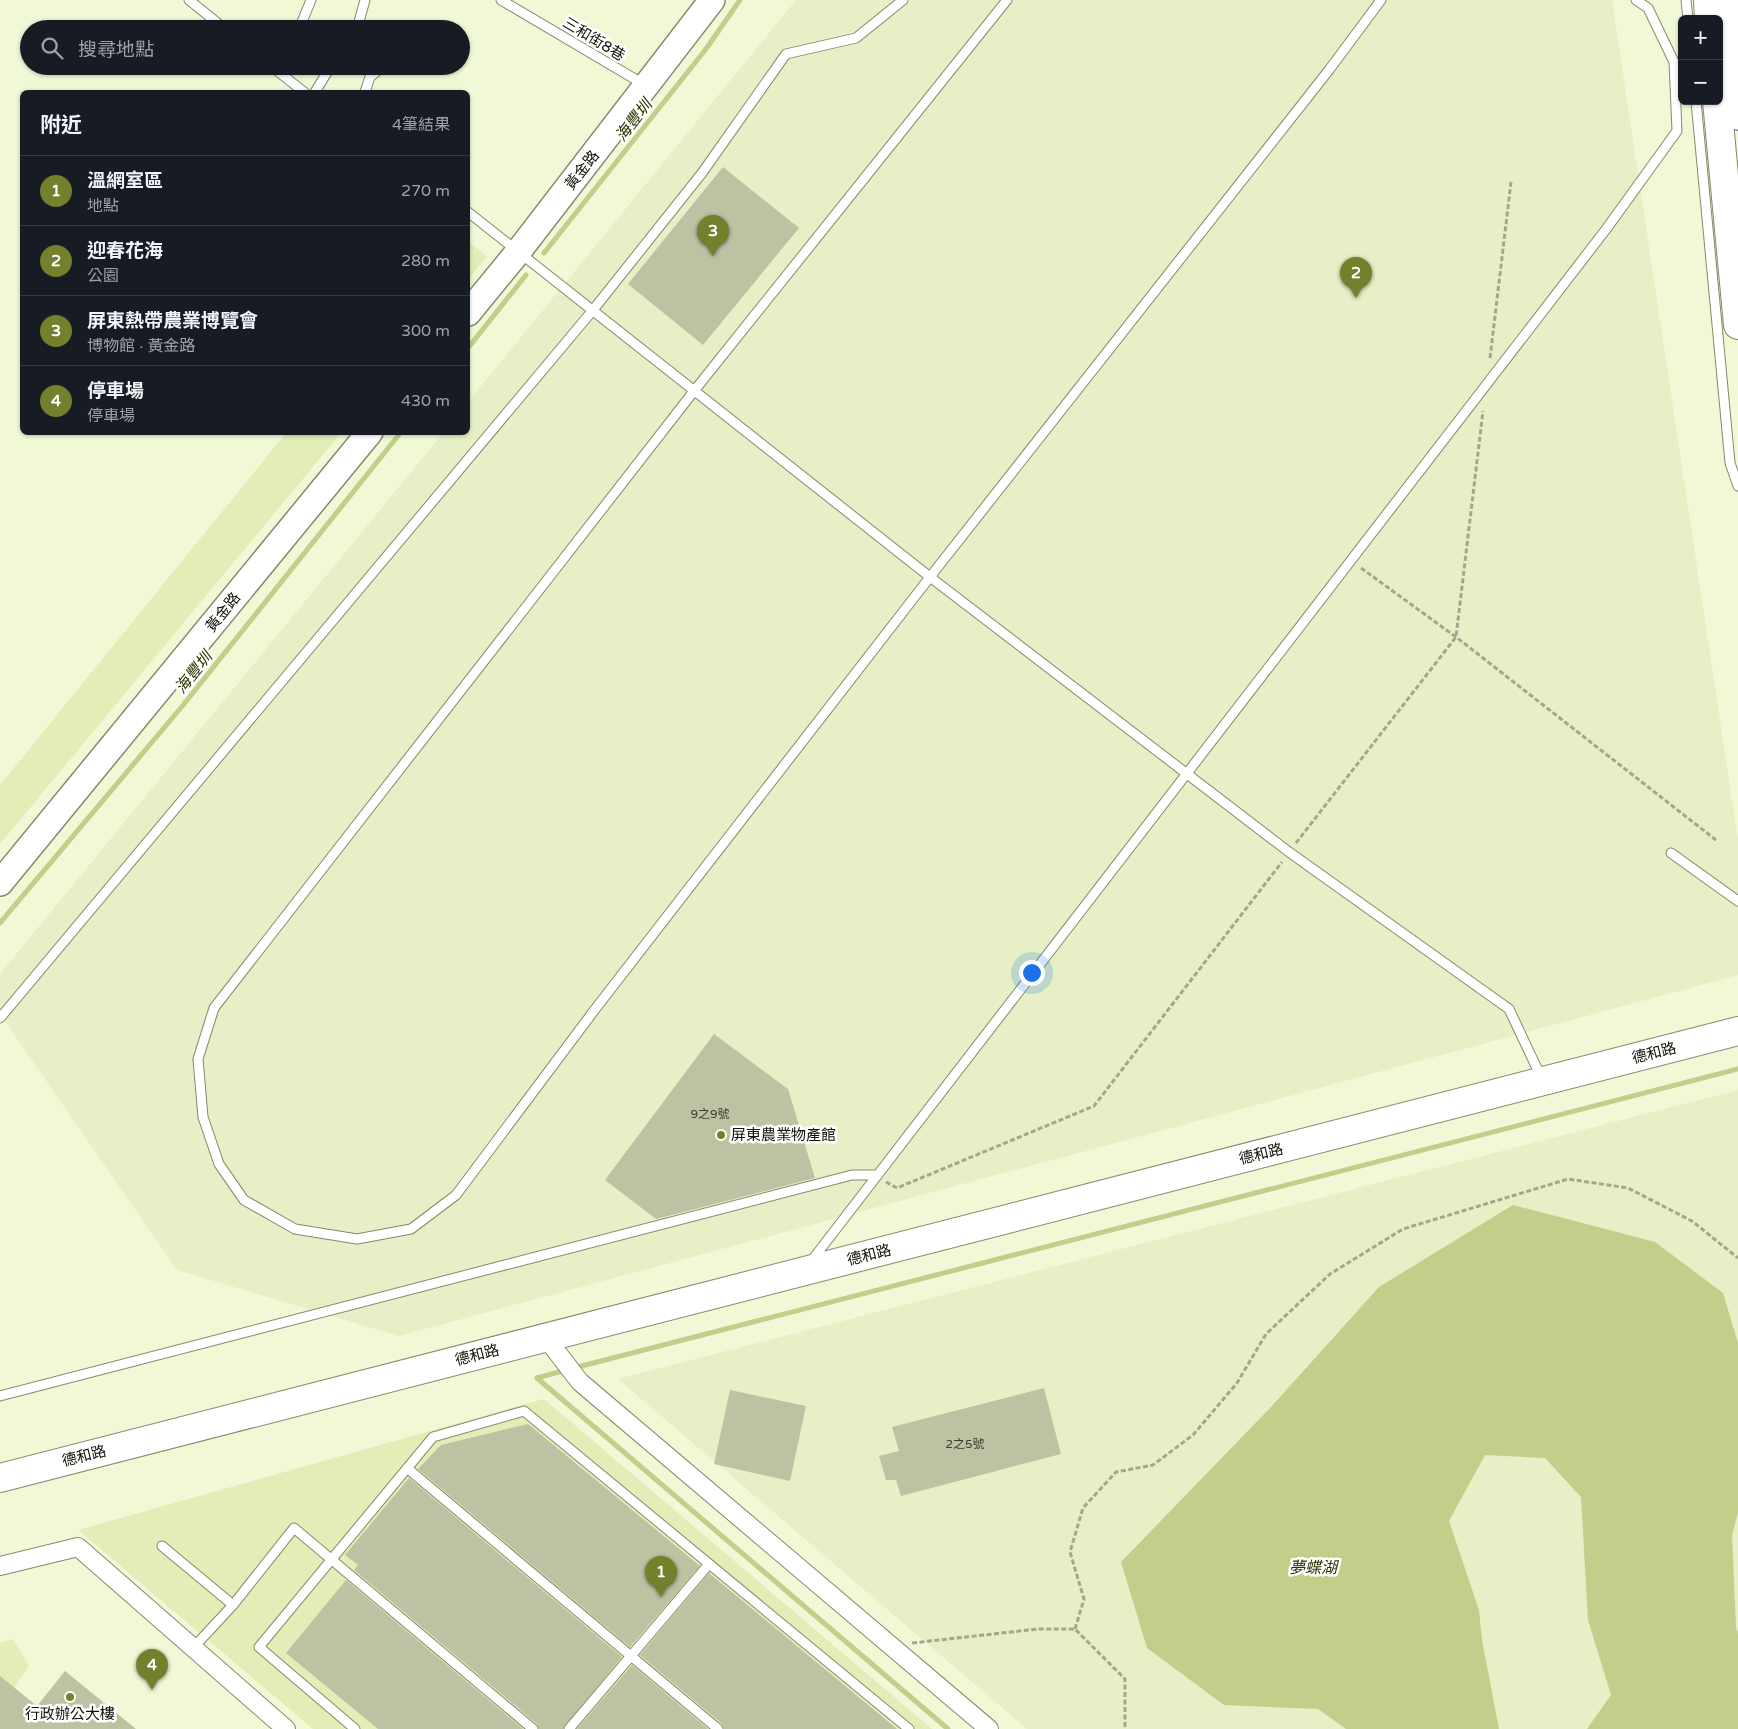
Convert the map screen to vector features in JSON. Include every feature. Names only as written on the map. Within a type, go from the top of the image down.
[{"type":"main road","points":[[1708,0],[1709,15]]},
{"type":"main road","points":[[1717,105],[1738,325]]},
{"type":"main road","name":"德和路","points":[[0,1478],[1738,1031]]},
{"type":"street","name":"黃金路","points":[[470,311],[518,252],[712,0]]},
{"type":"street","points":[[1726,0],[1738,117]]},
{"type":"street","name":"黃金路","points":[[0,883],[368,435]]},
{"type":"street","points":[[546,1338],[580,1382],[989,1729]]},
{"type":"street","points":[[0,1566],[78,1547],[192,1649],[286,1729]]},
{"type":"lane","points":[[189,0],[214,20]]},
{"type":"lane","points":[[303,20],[311,0]]},
{"type":"lane","points":[[359,20],[365,0]]},
{"type":"lane","name":"三和街8巷","points":[[501,0],[647,86]]},
{"type":"lane","points":[[0,1018],[593,310],[702,174],[786,54],[856,38],[903,0]]},
{"type":"lane","points":[[1007,0],[694,391],[214,1008],[198,1059],[203,1117],[219,1164],[244,1200],[295,1229],[357,1239],[411,1229],[456,1195],[602,1000],[930,577],[1329,70],[1381,0]]},
{"type":"lane","points":[[802,1272],[1607,228],[1677,131],[1674,62],[1648,8],[1636,0]]},
{"type":"lane","points":[[1686,0],[1688,15]]},
{"type":"lane","points":[[288,75],[302,90]]},
{"type":"lane","points":[[316,90],[325,75]]},
{"type":"lane","points":[[366,90],[373,75]]},
{"type":"lane","points":[[1696,105],[1730,463],[1738,486]]},
{"type":"lane","points":[[470,214],[930,577],[1289,852],[1509,1009],[1543,1081]]},
{"type":"lane","points":[[1671,853],[1738,901]]},
{"type":"lane","points":[[0,1396],[842,1177],[876,1175]]},
{"type":"lane","points":[[355,1729],[259,1647],[434,1437],[524,1412],[909,1729]]},
{"type":"lane","points":[[408,1468],[718,1729]]},
{"type":"lane","points":[[192,1649],[233,1605],[294,1528],[532,1729]]},
{"type":"lane","points":[[162,1546],[233,1605]]},
{"type":"lane","points":[[569,1729],[709,1564]]},
{"type":"path","points":[[876,1175],[897,1188],[1094,1106],[1456,637],[1511,182]]},
{"type":"path","points":[[1350,560],[1456,637],[1716,840]]},
{"type":"path","points":[[1075,1629],[1084,1598],[1070,1552],[1084,1508],[1116,1472],[1153,1466],[1193,1435],[1238,1383],[1266,1334],[1330,1274],[1403,1229],[1568,1179],[1628,1188],[1692,1221],[1738,1258]]},
{"type":"path","points":[[890,1645],[1038,1629],[1075,1629],[1125,1679],[1125,1729]]},
{"type":"shaded area","points":[[796,0],[1612,0],[1738,840],[1738,975],[399,1336],[177,1270],[0,1014],[0,974],[441,435],[470,435],[470,400]]},
{"type":"shaded area","points":[[470,243],[487,256],[470,277]]},
{"type":"shaded area","points":[[284,435],[339,435],[0,844],[0,785]]},
{"type":"shaded area","points":[[1738,1090],[1738,1729],[1027,1729],[618,1379]]},
{"type":"shaded area","points":[[544,1399],[932,1729],[313,1729],[78,1530]]},
{"type":"shaded area","points":[[13,1639],[29,1666],[14,1688],[0,1676],[0,1643]]},
{"type":"water","name":"夢蝶湖","points":[[1513,1205],[1655,1242],[1723,1293],[1738,1343],[1738,1513],[1732,1535],[1736,1628],[1738,1633],[1738,1729],[1587,1729],[1611,1695],[1588,1620],[1581,1497],[1545,1458],[1485,1455],[1449,1521],[1479,1610],[1482,1640],[1499,1729],[1346,1729],[1318,1709],[1224,1705],[1147,1648],[1121,1562],[1271,1407],[1379,1287]]},
{"type":"building","points":[[723,167],[799,228],[703,345],[628,284]]},
{"type":"building","name":"屏東農業物產館","points":[[714,1034],[788,1089],[815,1178],[656,1219],[605,1180]]},
{"type":"building","points":[[1044,1388],[1061,1454],[901,1496],[896,1480],[886,1480],[879,1456],[899,1451],[892,1427]]},
{"type":"building","points":[[730,1390],[806,1406],[790,1481],[714,1464]]},
{"type":"building","points":[[528,1424],[700,1566],[630,1647],[418,1469],[441,1445]]},
{"type":"building","points":[[409,1478],[622,1657],[563,1729],[539,1729],[537,1724],[354,1570],[358,1565],[345,1555]]},
{"type":"building","points":[[709,1573],[897,1729],[724,1729],[722,1724],[640,1655]]},
{"type":"building","points":[[346,1580],[523,1729],[378,1729],[286,1653]]},
{"type":"building","points":[[632,1665],[708,1729],[577,1729]]},
{"type":"building","name":"行政辦公大樓","points":[[65,1671],[136,1729],[0,1729],[0,1676],[37,1706]]},
{"type":"waterway","name":"海豐圳","points":[[544,253],[706,49],[740,0]]},
{"type":"waterway","name":"海豐圳","points":[[470,345],[526,275]]},
{"type":"waterway","name":"海豐圳","points":[[0,923],[184,704],[399,435]]},
{"type":"waterway","points":[[574,1368],[1738,1069]]},
{"type":"waterway","points":[[537,1378],[566,1370]]},
{"type":"waterway","points":[[537,1378],[948,1729]]},
{"type":"place","name":"屏東熱帶農業博覽會","points":[[713,256]]},
{"type":"place","name":"迎春花海","points":[[1356,298]]},
{"type":"place","name":"屏東農業物產館","points":[[721,1135]]},
{"type":"place","name":"溫網室區","points":[[661,1597]]},
{"type":"place","name":"停車場","points":[[152,1690]]},
{"type":"place","name":"行政辦公大樓","points":[[70,1697]]}]
